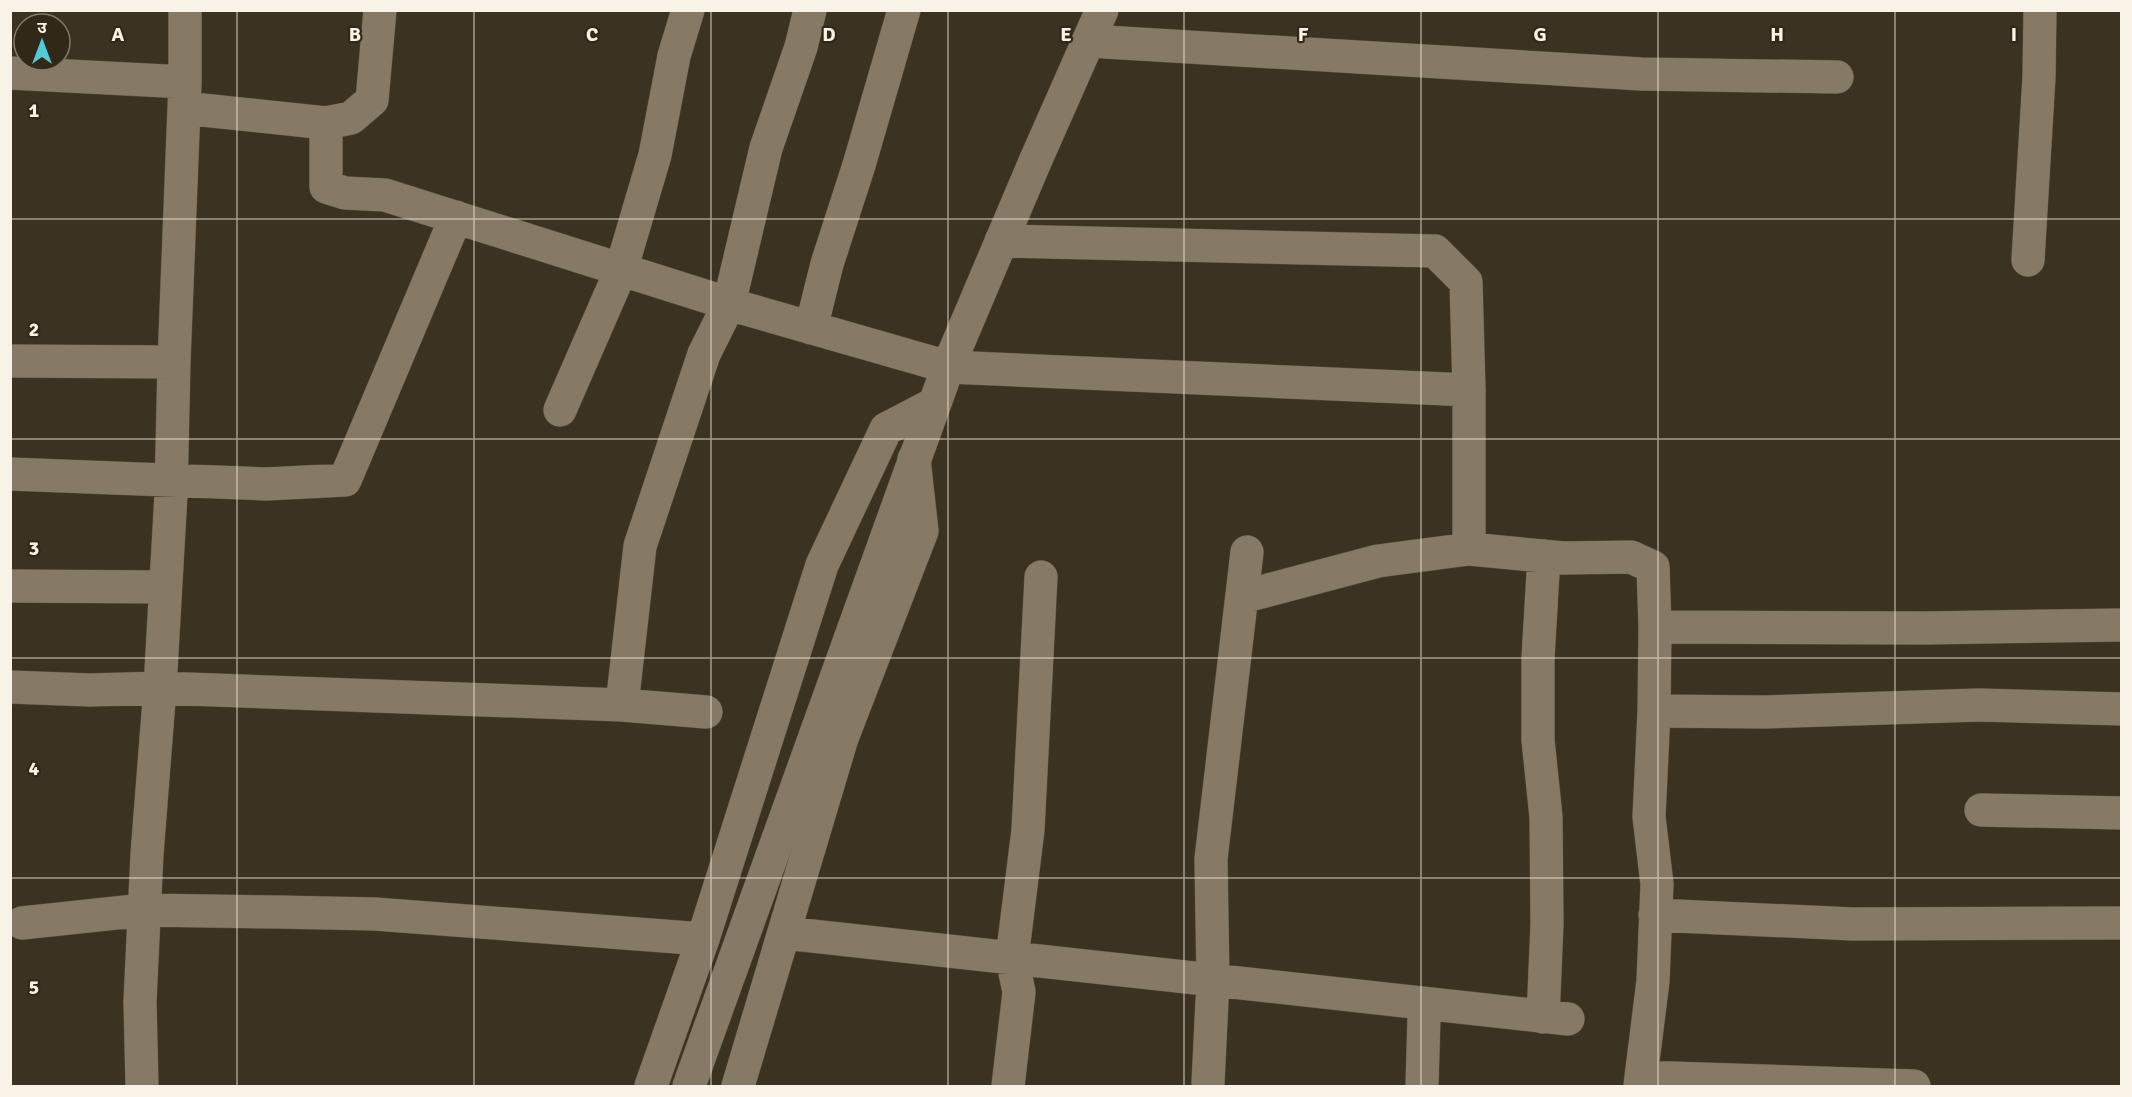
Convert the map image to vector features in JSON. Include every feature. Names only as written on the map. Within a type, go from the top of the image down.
[{"type":"street","points":[[142,1086],[140,1001],[171,479],[185,95],[185,10]]},
{"type":"street","points":[[10,73],[185,95],[326,123],[351,118],[372,100],[380,10]]},
{"type":"street","points":[[560,410],[621,270],[656,155],[674,56],[688,10]]},
{"type":"street","points":[[622,705],[640,546],[705,354],[729,304],[766,148],[801,47],[810,10]]},
{"type":"street","points":[[811,328],[827,264],[859,165],[904,10]]},
{"type":"street","points":[[689,1086],[948,367],[1102,10]]},
{"type":"street","points":[[2028,260],[2039,76],[2040,10]]},
{"type":"street","points":[[1089,41],[1641,74],[1837,77]]},
{"type":"street","points":[[326,123],[326,187],[345,193],[386,195],[729,304],[948,367],[1469,390]]},
{"type":"street","points":[[10,474],[266,484],[345,480],[456,217]]},
{"type":"street","points":[[1001,241],[1435,251],[1466,282],[1469,549]]},
{"type":"street","points":[[10,361],[174,362]]},
{"type":"street","points":[[651,1086],[703,939],[822,565],[886,429],[934,404]]},
{"type":"street","points":[[738,1086],[842,738],[922,531],[914,459]]},
{"type":"street","points":[[1242,597],[1378,561],[1469,549],[1564,558],[1631,557],[1653,567],[1654,711],[1649,817],[1657,884],[1653,981],[1640,1082],[1914,1086]]},
{"type":"street","points":[[1208,1083],[1213,980],[1211,859],[1247,552]]},
{"type":"street","points":[[785,933],[1556,1018],[1547,924],[1546,817],[1538,740],[1538,658],[1544,556]]},
{"type":"street","points":[[1008,1086],[1019,992],[1012,958],[1028,830],[1041,578]]},
{"type":"street","points":[[10,586],[165,587]]},
{"type":"street","points":[[1655,627],[1924,628],[2121,625]]},
{"type":"street","points":[[10,687],[90,690],[160,688],[622,705],[706,711]]},
{"type":"street","points":[[1654,711],[1766,711],[1979,705],[2121,708]]},
{"type":"street","points":[[1981,810],[2121,813]]},
{"type":"street","points":[[22,923],[144,910],[375,914],[703,939]]},
{"type":"street","points":[[1655,915],[1853,924],[2121,923]]},
{"type":"street","points":[[1421,1003],[1424,1017],[1422,1086]]}]
